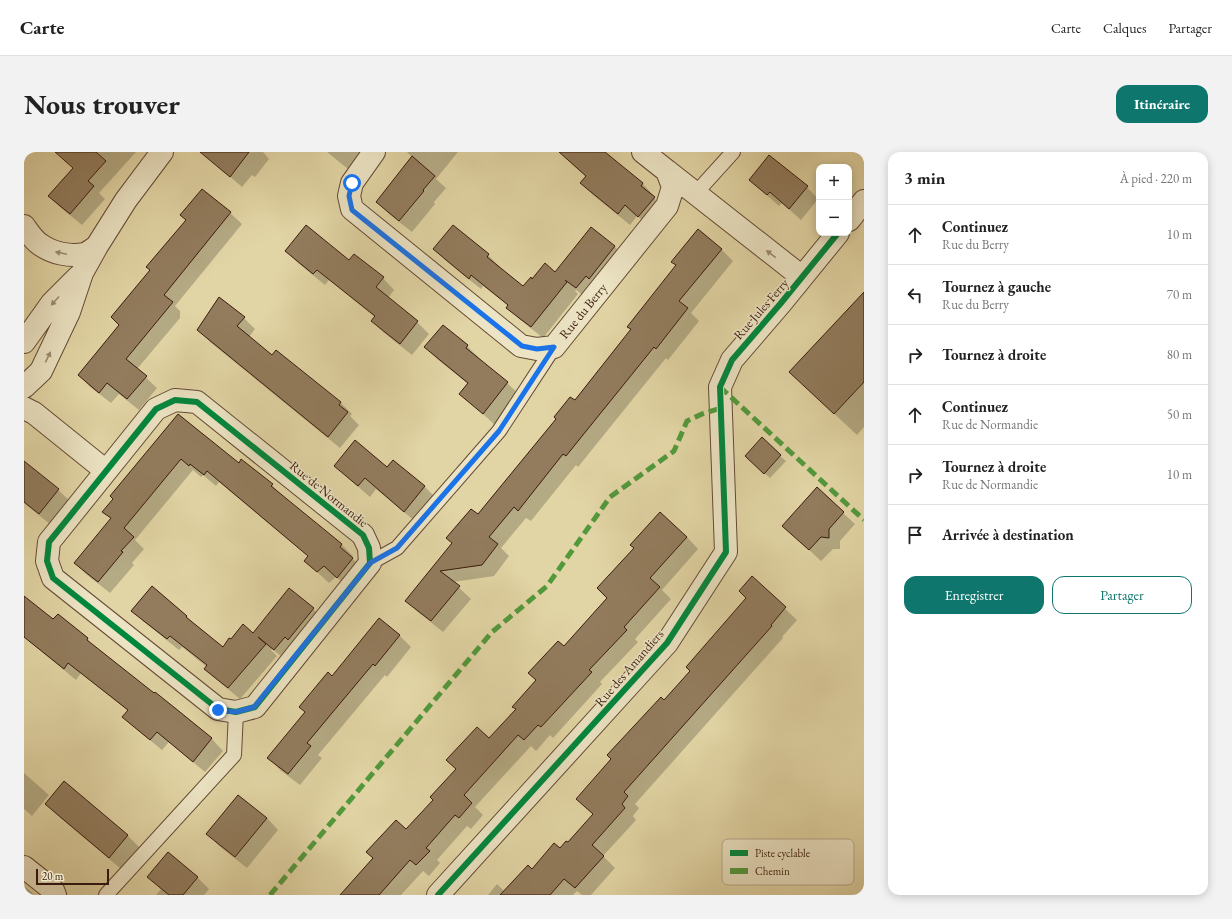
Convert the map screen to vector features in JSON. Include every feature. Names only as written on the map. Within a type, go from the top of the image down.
[{"type":"street","points":[[24,387],[41,371],[69,312],[82,273],[126,200],[162,152]]},
{"type":"street","name":"Rue du Berry","points":[[374,152],[352,183],[349,196],[352,210],[522,346],[537,349],[554,347],[668,206],[673,187],[667,171]]},
{"type":"street","points":[[643,152],[802,277]]},
{"type":"street","points":[[852,216],[864,201]]},
{"type":"street","points":[[24,226],[40,245],[53,251],[68,255],[84,254],[98,246]]},
{"type":"street","name":"Rue Jules Ferry","points":[[721,408],[720,387],[732,360],[836,236]]},
{"type":"street","points":[[24,342],[52,303],[82,273]]},
{"type":"street","name":"Rue de Normandie","points":[[175,400],[197,402],[363,534],[369,548],[370,563],[254,707],[236,712],[218,710],[53,578],[46,561],[49,542],[156,409],[175,400]]},
{"type":"street","points":[[24,408],[34,413],[106,471]]},
{"type":"street","name":"Rue des Amandiers","points":[[438,895],[667,643],[726,552],[721,408]]},
{"type":"street","points":[[24,867],[53,890],[55,895]]},
{"type":"lane","points":[[695,194],[733,152]]},
{"type":"lane","points":[[370,563],[397,548],[499,431],[554,347]]},
{"type":"lane","points":[[106,895],[234,756],[236,712]]},
{"type":"building","points":[[55,152],[96,152],[106,161],[88,181],[94,186],[70,214],[48,196],[73,168]]},
{"type":"building","points":[[200,152],[249,152],[230,177]]},
{"type":"building","points":[[559,152],[605,152],[643,183],[641,186],[655,197],[638,217],[625,205],[618,214],[580,183],[586,176]]},
{"type":"building","points":[[769,155],[808,186],[789,209],[770,192],[767,195],[749,180]]},
{"type":"building","points":[[412,156],[435,176],[399,221],[376,202]]},
{"type":"building","points":[[202,189],[231,212],[164,295],[173,302],[126,359],[147,376],[127,399],[107,383],[99,393],[78,375],[119,325],[111,317],[150,270],[146,267],[186,220],[180,215]]},
{"type":"building","points":[[306,225],[349,260],[354,254],[384,277],[376,287],[418,321],[400,344],[371,321],[375,316],[317,270],[313,274],[285,251]]},
{"type":"building","points":[[453,225],[489,254],[487,257],[523,286],[531,277],[532,279],[545,263],[555,272],[591,227],[615,246],[589,279],[586,276],[576,288],[565,280],[567,282],[531,327],[506,308],[508,305],[471,275],[469,279],[433,249]]},
{"type":"building","points":[[698,229],[722,249],[679,301],[688,308],[656,349],[654,347],[566,456],[563,454],[518,511],[514,507],[489,537],[498,544],[482,565],[440,571],[460,586],[431,621],[405,601],[452,543],[446,538],[471,509],[478,514],[556,419],[554,417],[570,397],[575,400],[631,329],[627,327],[676,265],[671,262]]},
{"type":"building","points":[[864,292],[864,382],[834,414],[789,372]]},
{"type":"building","points":[[219,297],[245,317],[237,326],[272,355],[276,350],[341,402],[339,405],[348,412],[328,437],[197,330]]},
{"type":"building","points":[[443,325],[468,345],[466,348],[508,382],[483,414],[459,394],[468,383],[424,347]]},
{"type":"building","points":[[178,414],[239,463],[241,459],[273,484],[271,486],[342,544],[340,547],[353,558],[337,578],[324,566],[317,572],[304,561],[308,556],[207,471],[204,475],[181,459],[124,528],[134,537],[121,551],[123,552],[98,582],[74,563],[111,518],[102,512],[113,499],[110,496]]},
{"type":"building","points":[[762,437],[781,455],[764,474],[745,456]]},
{"type":"building","points":[[355,440],[387,467],[393,460],[425,486],[404,512],[365,478],[358,486],[334,466]]},
{"type":"building","points":[[24,461],[59,489],[39,514],[24,502]]},
{"type":"building","points":[[817,487],[844,512],[829,529],[829,538],[821,537],[809,550],[782,526]]},
{"type":"building","points":[[660,512],[687,537],[650,578],[660,587],[624,627],[627,630],[589,670],[592,672],[541,727],[538,725],[524,740],[518,735],[464,795],[472,803],[459,818],[455,815],[426,848],[430,851],[416,865],[410,860],[379,895],[340,895],[373,858],[366,852],[396,820],[406,829],[433,800],[430,797],[456,769],[446,760],[477,727],[489,738],[516,709],[512,707],[536,680],[528,673],[558,641],[564,646],[607,598],[597,588],[634,548],[630,545]]},
{"type":"building","points":[[752,576],[786,607],[771,625],[772,626],[624,792],[628,796],[622,804],[625,808],[592,845],[604,856],[575,888],[564,879],[550,895],[500,895],[528,865],[532,869],[554,843],[560,848],[566,841],[568,842],[593,814],[576,799],[611,759],[607,755],[661,697],[664,700],[690,671],[686,667],[746,598],[739,591]]},
{"type":"building","points":[[152,586],[187,616],[186,617],[223,647],[229,638],[231,639],[243,624],[253,633],[289,588],[314,608],[288,640],[285,637],[274,650],[258,637],[266,644],[228,688],[204,669],[207,665],[170,636],[167,639],[131,611]]},
{"type":"building","points":[[24,596],[53,619],[58,614],[88,638],[87,640],[212,738],[193,762],[157,732],[150,740],[122,717],[128,710],[68,663],[64,669],[24,637]]},
{"type":"building","points":[[379,618],[400,635],[375,666],[373,664],[307,743],[311,746],[288,774],[267,758],[305,712],[299,707],[328,672],[332,676]]},
{"type":"building","points":[[64,781],[128,835],[109,858],[45,804]]},
{"type":"building","points":[[238,795],[267,818],[235,857],[206,834]]},
{"type":"building","points":[[168,852],[198,877],[183,895],[169,895],[147,877]]},
{"type":"marked path","points":[[720,387],[864,520]]},
{"type":"marked path","points":[[270,895],[492,632],[547,586],[610,497],[674,451],[687,421],[721,408]]},
{"type":"cycle path","points":[[438,895],[667,643],[726,552],[720,387],[732,360],[836,236]]},
{"type":"cycle path","points":[[175,400],[197,402],[363,535],[369,548],[370,563],[255,707],[236,712],[218,709],[53,578],[47,561],[49,542],[156,409],[175,400]]},
{"type":"route","points":[[218,710],[236,712],[254,707],[370,563],[397,548],[499,431],[554,347],[537,349],[522,346],[352,210],[349,196],[352,183]]}]
